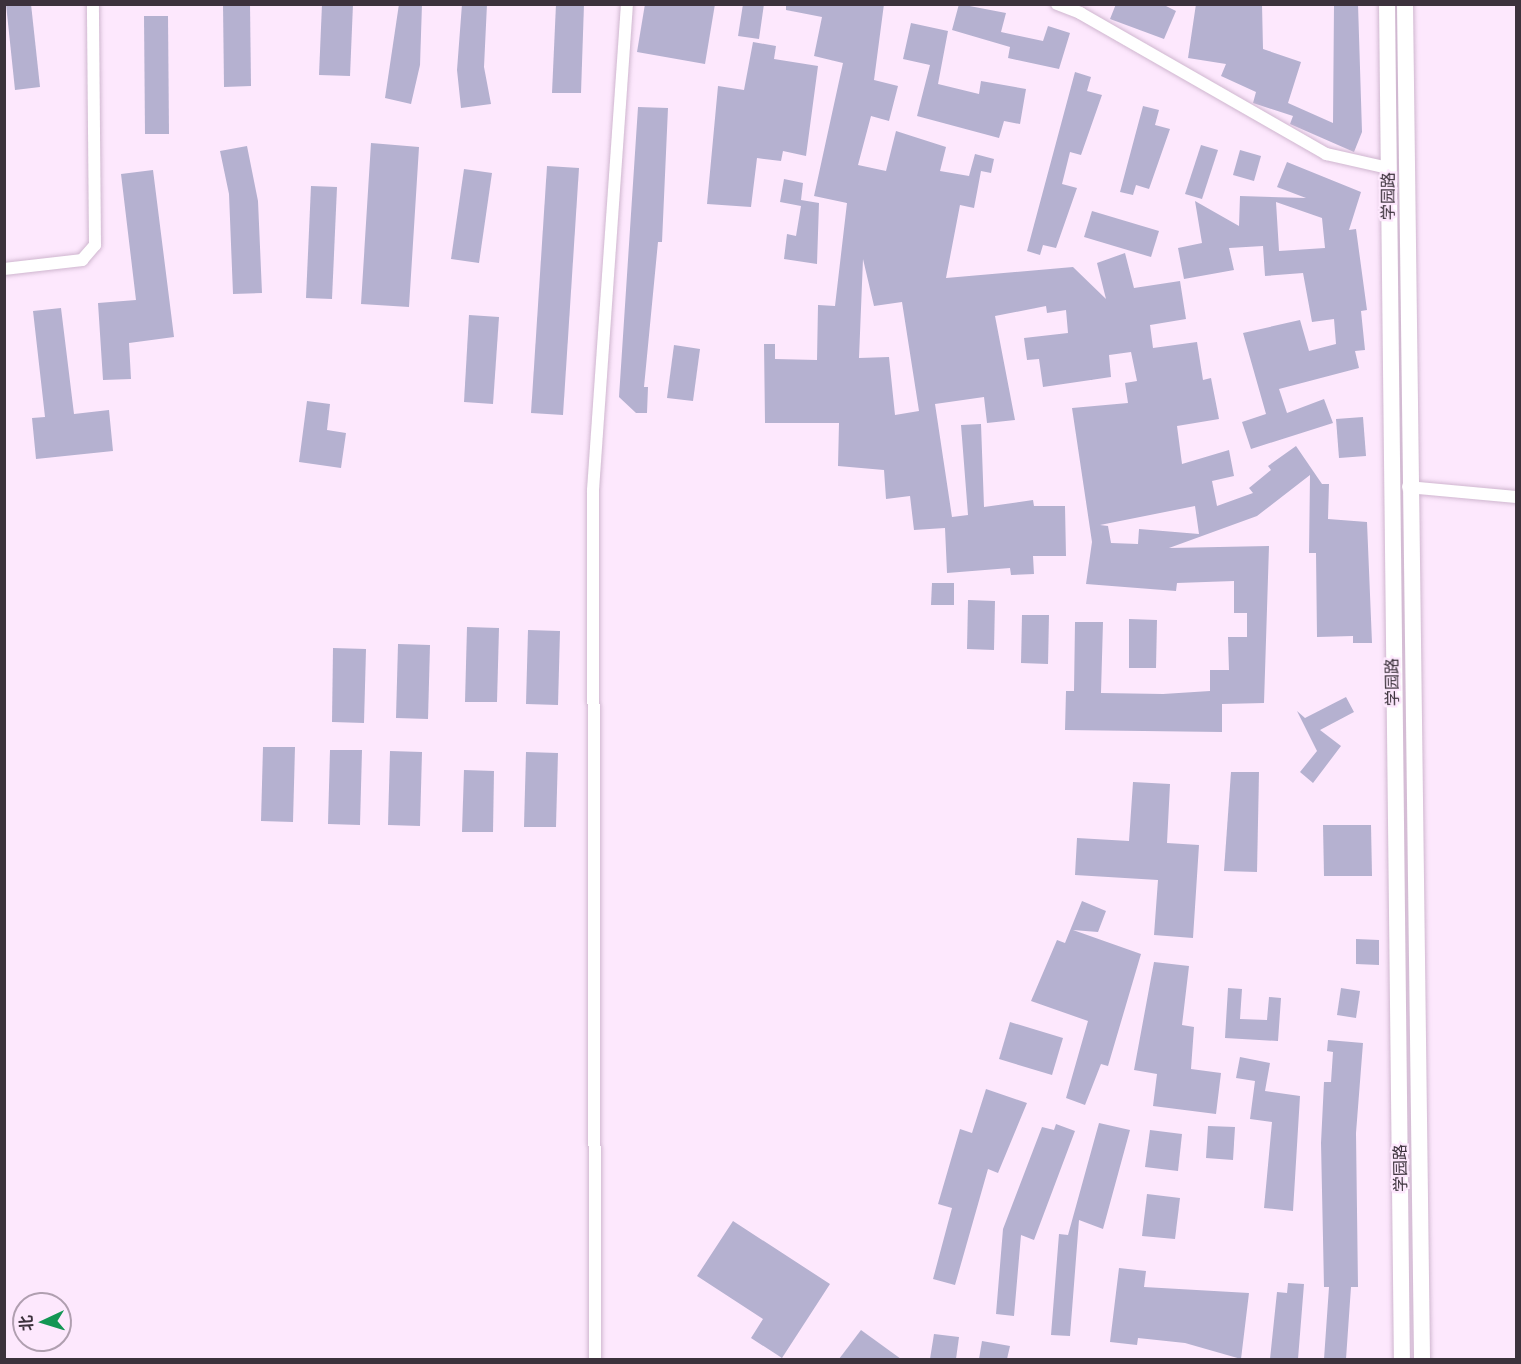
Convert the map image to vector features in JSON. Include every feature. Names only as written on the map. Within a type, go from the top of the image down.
[{"type":"main road","name":"学园路","points":[[1387,4],[1402,1359]]},
{"type":"main road","points":[[1405,4],[1408,487],[1422,1359]]},
{"type":"street","points":[[4,269],[82,261],[95,245],[93,4]]},
{"type":"street","points":[[595,1359],[593,489],[627,4]]},
{"type":"street","points":[[1057,4],[1080,13],[1326,154],[1388,168]]},
{"type":"street","points":[[1408,487],[1516,496]]},
{"type":"building","points":[[6,4],[31,4],[40,87],[15,90]]},
{"type":"building","points":[[223,4],[250,4],[251,86],[224,87]]},
{"type":"building","points":[[322,4],[353,4],[350,76],[319,75]]},
{"type":"building","points":[[399,4],[422,4],[420,65],[411,104],[385,98]]},
{"type":"building","points":[[462,4],[487,4],[484,67],[491,104],[461,108],[457,70]]},
{"type":"building","points":[[556,4],[584,4],[581,93],[552,93]]},
{"type":"building","points":[[645,4],[715,4],[705,64],[637,52]]},
{"type":"building","points":[[743,4],[764,4],[759,39],[738,36]]},
{"type":"building","points":[[786,4],[884,4],[874,80],[898,86],[889,121],[871,116],[858,165],[886,171],[896,131],[946,147],[940,171],[969,176],[975,154],[994,159],[991,173],[981,171],[974,208],[960,205],[946,278],[1073,267],[1106,299],[1097,263],[1125,253],[1134,288],[1180,281],[1186,319],[1150,325],[1153,348],[1197,342],[1203,380],[1211,378],[1219,419],[1177,426],[1182,464],[1229,450],[1234,476],[1212,481],[1217,506],[1253,493],[1249,488],[1271,470],[1268,466],[1296,446],[1322,484],[1329,484],[1328,519],[1367,522],[1372,643],[1353,643],[1353,636],[1317,637],[1316,553],[1309,553],[1310,475],[1257,516],[1169,548],[1269,546],[1264,703],[1222,704],[1222,732],[1065,730],[1066,691],[1074,691],[1075,622],[1103,622],[1101,693],[1163,694],[1210,691],[1210,670],[1229,670],[1228,637],[1247,637],[1247,613],[1234,613],[1234,581],[1177,583],[1176,591],[1086,584],[1092,542],[1072,408],[1128,403],[1125,383],[1137,381],[1131,352],[1109,355],[1111,377],[1043,387],[1039,359],[1027,360],[1024,338],[1068,333],[1066,310],[1047,313],[1046,306],[995,316],[1015,420],[987,423],[984,397],[935,404],[952,517],[968,515],[961,425],[981,424],[984,507],[1033,500],[1034,506],[1065,506],[1066,556],[1033,556],[1034,574],[1011,575],[1010,568],[947,573],[945,528],[914,530],[910,496],[886,499],[884,470],[838,466],[839,423],[765,423],[764,344],[775,344],[775,359],[817,360],[818,305],[835,306],[847,203],[814,196],[843,63],[814,56],[822,17],[786,10]],"holes":[[[863,259],[874,306],[902,302],[919,411],[895,415],[889,357],[859,358]],[[1195,506],[1199,534],[1139,529],[1138,544],[1111,543],[1108,526],[1100,525]]]},
{"type":"building","points":[[959,4],[1006,13],[1001,32],[1043,41],[1048,26],[1070,33],[1059,69],[1008,58],[1010,47],[952,30]]},
{"type":"building","points":[[1116,4],[1162,4],[1176,11],[1164,39],[1110,19]]},
{"type":"building","points":[[1196,4],[1262,4],[1263,49],[1301,62],[1288,103],[1333,123],[1334,4],[1358,4],[1362,132],[1354,152],[1290,124],[1293,116],[1253,103],[1256,92],[1221,76],[1226,64],[1188,58]]},
{"type":"building","points":[[144,16],[168,16],[169,134],[145,134]]},
{"type":"building","points":[[911,23],[948,31],[938,84],[979,94],[981,81],[1026,89],[1020,124],[1004,121],[999,138],[917,116],[930,65],[903,59]]},
{"type":"building","points":[[753,42],[776,46],[774,59],[818,66],[806,156],[783,151],[781,161],[757,158],[751,207],[707,204],[718,86],[744,90]]},
{"type":"building","points":[[1075,72],[1091,77],[1087,91],[1102,95],[1081,155],[1070,152],[1062,184],[1077,188],[1056,248],[1043,245],[1040,255],[1027,251]]},
{"type":"building","points":[[1143,106],[1159,110],[1155,125],[1170,129],[1149,189],[1136,185],[1133,195],[1120,192]]},
{"type":"building","points":[[638,107],[668,108],[662,242],[658,242],[644,387],[648,387],[647,413],[636,413],[619,397]]},
{"type":"building","points":[[371,143],[419,147],[409,307],[361,304]]},
{"type":"building","points":[[1201,145],[1218,150],[1202,199],[1185,194]]},
{"type":"building","points":[[247,146],[258,201],[262,293],[233,294],[229,194],[220,151]]},
{"type":"building","points":[[1240,150],[1261,156],[1254,181],[1233,175]]},
{"type":"building","points":[[1287,162],[1361,192],[1349,230],[1356,229],[1367,310],[1361,311],[1365,350],[1355,351],[1359,368],[1279,389],[1287,413],[1324,399],[1333,423],[1251,449],[1242,422],[1266,414],[1243,333],[1300,320],[1309,351],[1336,344],[1334,319],[1312,322],[1303,273],[1265,276],[1263,246],[1229,248],[1234,270],[1184,279],[1178,248],[1202,243],[1195,201],[1239,226],[1240,196],[1306,198],[1277,187]],"holes":[[[1276,202],[1322,218],[1325,248],[1279,251]]]},
{"type":"building","points":[[547,166],[579,168],[563,415],[531,413]]},
{"type":"building","points":[[464,169],[492,173],[479,263],[451,259]]},
{"type":"building","points":[[153,170],[174,337],[129,343],[131,379],[103,380],[98,303],[136,300],[121,174]]},
{"type":"building","points":[[784,179],[803,183],[801,200],[819,203],[817,264],[784,259],[787,234],[796,236],[801,206],[780,202]]},
{"type":"building","points":[[311,186],[337,187],[332,299],[306,298]]},
{"type":"building","points":[[1092,211],[1159,231],[1151,257],[1084,237]]},
{"type":"building","points":[[61,308],[74,414],[109,410],[113,451],[36,459],[32,418],[45,417],[33,311]]},
{"type":"building","points":[[469,315],[499,317],[493,404],[464,402]]},
{"type":"building","points":[[674,345],[700,349],[693,401],[667,398]]},
{"type":"building","points":[[307,401],[330,404],[327,430],[346,433],[341,468],[299,462]]},
{"type":"building","points":[[1363,417],[1366,456],[1339,458],[1336,419]]},
{"type":"building","points":[[932,583],[954,583],[954,605],[931,605]]},
{"type":"building","points":[[968,600],[995,601],[994,650],[967,649]]},
{"type":"building","points":[[1022,615],[1049,615],[1048,664],[1021,663]]},
{"type":"building","points":[[1129,619],[1157,620],[1156,668],[1129,668]]},
{"type":"building","points":[[467,627],[499,628],[497,702],[465,702]]},
{"type":"building","points":[[528,630],[560,631],[558,705],[526,704]]},
{"type":"building","points":[[398,644],[430,645],[428,719],[396,718]]},
{"type":"building","points":[[333,648],[366,649],[364,723],[332,722]]},
{"type":"building","points":[[1346,697],[1354,712],[1320,730],[1341,746],[1313,783],[1300,772],[1317,751],[1297,711],[1305,718]]},
{"type":"building","points":[[263,747],[295,747],[293,822],[261,821]]},
{"type":"building","points":[[330,750],[362,750],[360,825],[328,824]]},
{"type":"building","points":[[390,751],[422,752],[420,826],[388,825]]},
{"type":"building","points":[[526,752],[558,753],[556,827],[524,827]]},
{"type":"building","points":[[464,770],[494,771],[493,832],[462,832]]},
{"type":"building","points":[[1231,772],[1259,772],[1257,872],[1224,871]]},
{"type":"building","points":[[1133,782],[1170,784],[1167,843],[1199,845],[1193,938],[1154,935],[1158,880],[1075,875],[1077,838],[1129,841]]},
{"type":"building","points":[[1323,825],[1371,825],[1372,876],[1324,876]]},
{"type":"building","points":[[1082,901],[1106,911],[1098,932],[1073,930],[1141,954],[1108,1066],[1101,1064],[1085,1105],[1066,1098],[1088,1021],[1031,1001],[1057,940],[1065,943]]},
{"type":"building","points":[[1356,939],[1379,940],[1379,965],[1356,964]]},
{"type":"building","points":[[1154,962],[1189,966],[1182,1025],[1194,1027],[1191,1069],[1221,1073],[1216,1114],[1153,1106],[1157,1074],[1134,1070]]},
{"type":"building","points":[[1228,988],[1242,989],[1240,1019],[1267,1020],[1269,997],[1281,998],[1278,1041],[1225,1038]]},
{"type":"building","points":[[1341,988],[1360,991],[1356,1018],[1337,1015]]},
{"type":"building","points":[[1010,1022],[1063,1038],[1052,1075],[999,1059]]},
{"type":"building","points":[[1328,1040],[1363,1043],[1356,1133],[1358,1287],[1351,1287],[1346,1359],[1324,1359],[1329,1287],[1324,1287],[1321,1143],[1324,1082],[1331,1082],[1333,1052],[1327,1051]]},
{"type":"building","points":[[1240,1057],[1270,1063],[1265,1091],[1300,1096],[1293,1211],[1264,1208],[1272,1122],[1250,1119],[1255,1081],[1236,1078]]},
{"type":"building","points":[[986,1089],[1027,1103],[998,1173],[988,1169],[955,1285],[933,1279],[952,1208],[938,1204],[960,1129],[972,1133]]},
{"type":"building","points":[[1099,1123],[1130,1130],[1103,1229],[1079,1220],[1070,1336],[1051,1335],[1059,1234],[1068,1235]]},
{"type":"building","points":[[1056,1124],[1075,1131],[1034,1240],[1021,1235],[1014,1316],[996,1314],[1003,1229],[1042,1127],[1054,1130]]},
{"type":"building","points":[[1208,1126],[1235,1127],[1233,1160],[1206,1158]]},
{"type":"building","points":[[1150,1130],[1182,1134],[1178,1171],[1145,1167]]},
{"type":"building","points":[[1147,1194],[1180,1198],[1175,1239],[1142,1236]]},
{"type":"building","points":[[733,1221],[830,1284],[782,1358],[751,1338],[763,1319],[697,1276]]},
{"type":"building","points":[[1119,1268],[1146,1271],[1144,1287],[1249,1293],[1241,1359],[1185,1343],[1138,1338],[1137,1345],[1110,1342]]},
{"type":"building","points":[[1288,1283],[1304,1284],[1298,1359],[1270,1359],[1277,1292],[1287,1293]]},
{"type":"building","points":[[861,1330],[901,1359],[839,1359]]},
{"type":"building","points":[[934,1334],[959,1337],[956,1359],[930,1359]]},
{"type":"building","points":[[982,1341],[1010,1346],[1007,1359],[979,1359]]}]
